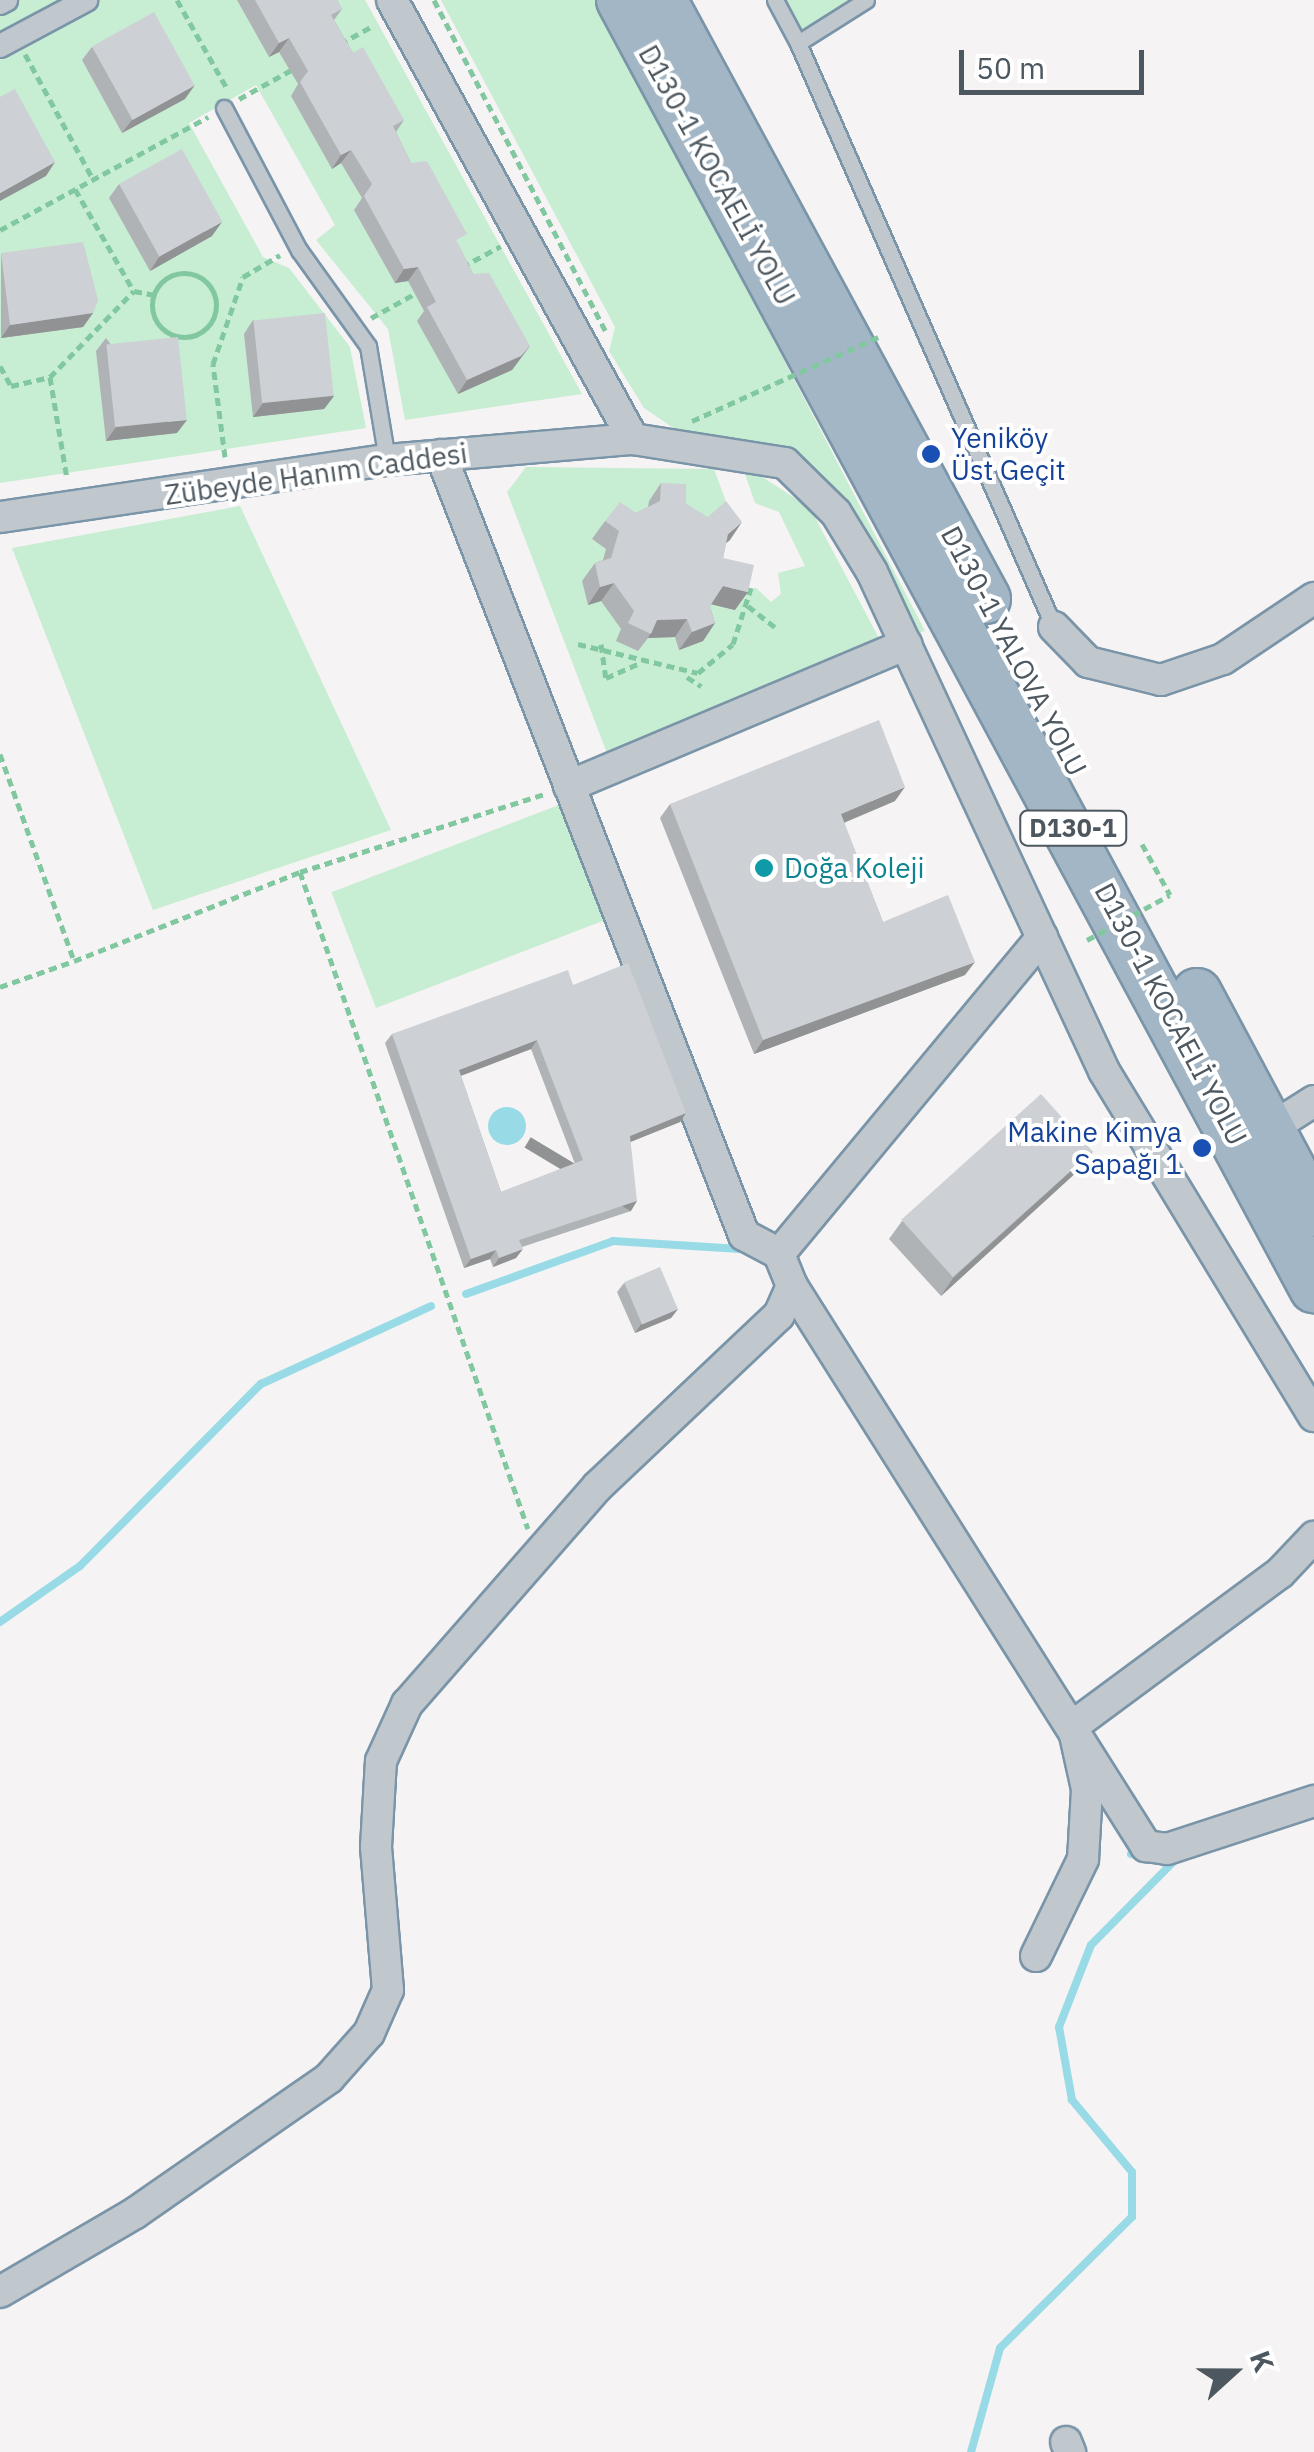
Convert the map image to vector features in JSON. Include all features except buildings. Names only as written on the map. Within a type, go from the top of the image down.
[{"type":"highway","name":"D130-1 KOCAELİ YOLU","points":[[621,0],[844,349],[1314,1288]]},
{"type":"highway","name":"D130-1 YALOVA YOLU","points":[[662,0],[844,349],[1314,1212]]},
{"type":"street","points":[[8,42],[86,0]]},
{"type":"street","points":[[395,6],[633,439]]},
{"type":"street","name":"Zübeyde Hanım Caddesi","points":[[0,516],[388,460],[633,439],[785,463],[836,513],[906,644],[1104,1071],[1314,1416]]},
{"type":"street","points":[[441,455],[744,1236],[779,1254],[792,1286],[1146,1846],[1167,1848],[1314,1801]]},
{"type":"street","points":[[1054,627],[1088,662],[1161,680],[1223,659],[1314,598]]},
{"type":"street","points":[[569,786],[906,644]]},
{"type":"street","points":[[779,1254],[1042,937]]},
{"type":"street","points":[[1270,1129],[1314,1101]]},
{"type":"street","points":[[0,2292],[135,2213],[329,2078],[369,2033],[388,1990],[376,1847],[381,1761],[407,1704],[537,1554],[779,1315],[792,1286]]},
{"type":"street","points":[[1073,1726],[1280,1573],[1314,1536]]},
{"type":"street","points":[[1036,1956],[1083,1859],[1087,1789],[1073,1726]]},
{"type":"lane","points":[[775,0],[798,43],[1054,627]]},
{"type":"lane","points":[[798,43],[866,0]]},
{"type":"lane","points":[[229,105],[296,245],[368,346],[388,460]]},
{"type":"path","points":[[177,0],[229,105]]},
{"type":"path","points":[[434,0],[607,325],[602,351]]},
{"type":"path","points":[[333,48],[395,6]]},
{"type":"path","points":[[8,42],[94,179]]},
{"type":"path","points":[[0,230],[300,66]]},
{"type":"path","points":[[74,189],[134,291],[154,296],[202,274],[218,302],[232,306]]},
{"type":"path","points":[[454,272],[521,235]]},
{"type":"path","points":[[229,485],[213,364],[243,277],[296,245]]},
{"type":"path","points":[[355,327],[438,281]]},
{"type":"path","points":[[0,366],[11,386],[50,376],[134,291]]},
{"type":"path","points":[[154,296],[152,322],[181,335],[218,302]]},
{"type":"path","points":[[679,425],[724,409],[844,349]]},
{"type":"path","points":[[50,376],[72,506]]},
{"type":"path","points":[[683,675],[726,655],[751,588]]},
{"type":"path","points":[[747,604],[775,627]]},
{"type":"path","points":[[578,644],[601,644],[683,675],[701,686]]},
{"type":"path","points":[[601,644],[606,678],[642,662]]},
{"type":"path","points":[[0,754],[74,961]]},
{"type":"path","points":[[0,988],[300,872],[569,786]]},
{"type":"path","points":[[1087,940],[1170,895],[1142,844]]},
{"type":"path","points":[[300,872],[537,1554]]},
{"type":"green space","points":[[0,0],[365,0],[582,394],[405,420],[388,329],[316,240],[335,225],[256,85],[189,123],[263,257],[289,268],[350,347],[366,428],[0,483]]},
{"type":"green space","points":[[441,0],[597,0],[925,631],[914,634],[865,526],[799,453],[675,429],[644,408],[609,351],[615,327]]},
{"type":"green space","points":[[775,0],[866,0],[798,43]]},
{"type":"green space","points":[[526,467],[714,469],[732,518],[717,537],[722,589],[756,588],[771,602],[781,594],[778,573],[805,566],[779,512],[755,503],[743,468],[750,469],[810,508],[881,642],[607,753],[507,492]]},
{"type":"green space","points":[[240,506],[391,830],[153,910],[12,548]]},
{"type":"green space","points":[[564,803],[608,919],[376,1008],[332,892]]},
{"type":"water","points":[[507,1107],[520,1113],[526,1126],[520,1139],[507,1145],[494,1139],[488,1126],[494,1113]]},
{"type":"waterway","points":[[466,1294],[613,1241],[740,1249]]},
{"type":"waterway","points":[[0,1622],[80,1566],[261,1384],[431,1306]]},
{"type":"waterway","points":[[1131,1854],[1164,1860]]},
{"type":"waterway","points":[[971,2452],[1000,2348],[1132,2217],[1132,2172],[1072,2100],[1059,2027],[1091,1945],[1175,1860]]},
{"type":"place","name":"Yeniköy Üst Geçit","points":[[931,454]]},
{"type":"place","name":"Doğa Koleji","points":[[764,868]]},
{"type":"place","name":"Makine Kimya Sapağı 1","points":[[1202,1148]]}]
